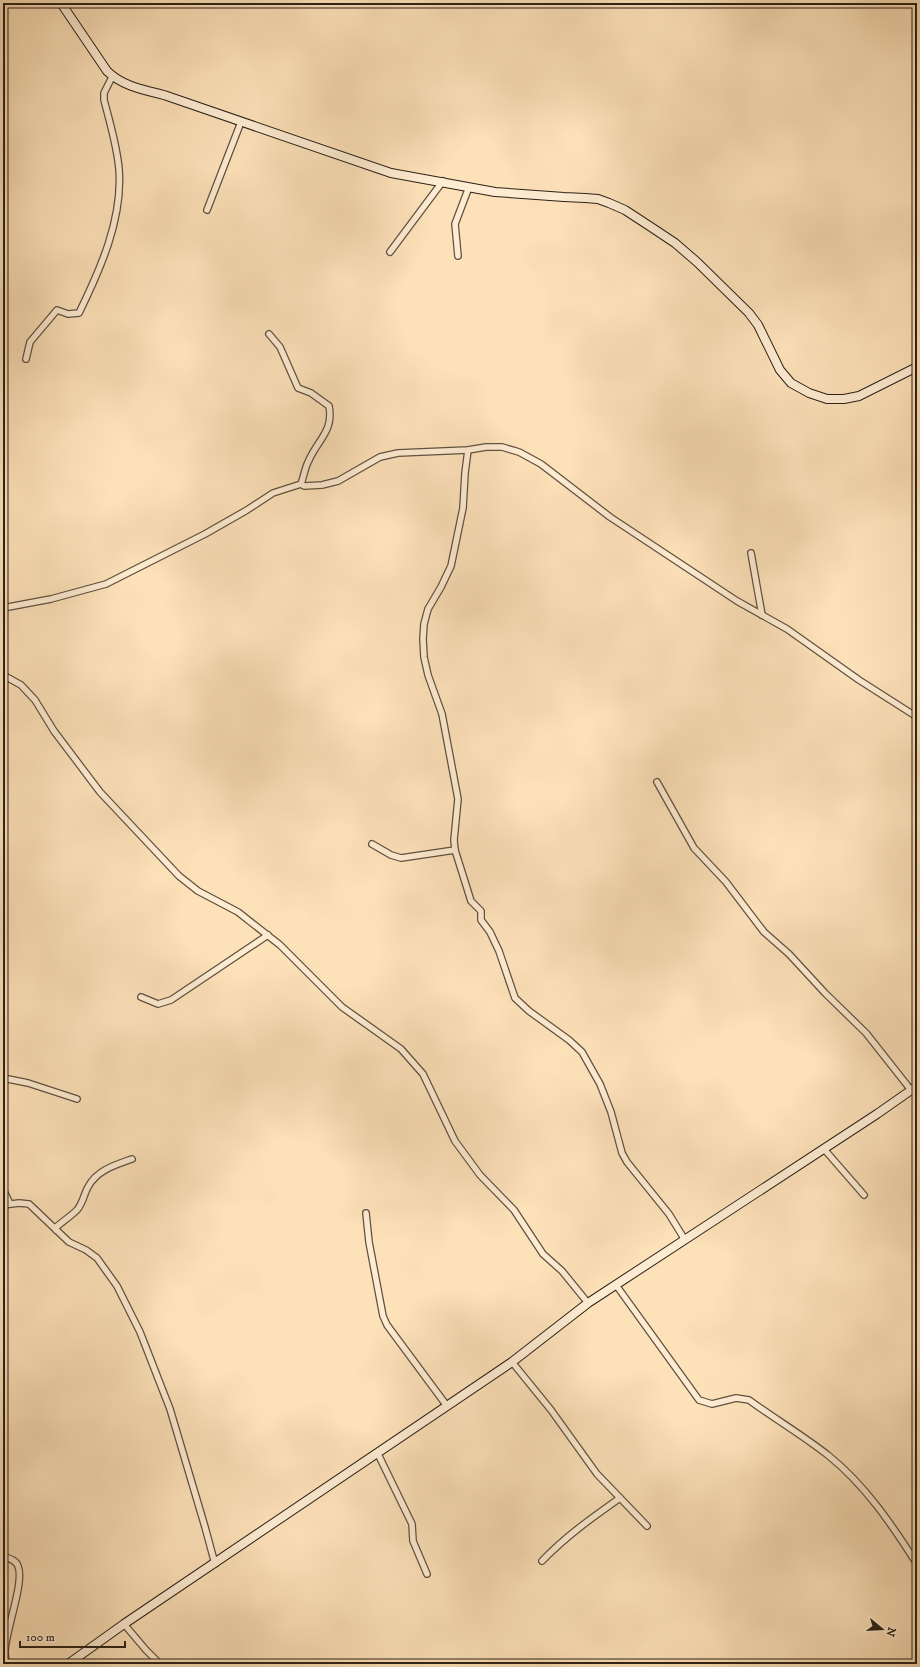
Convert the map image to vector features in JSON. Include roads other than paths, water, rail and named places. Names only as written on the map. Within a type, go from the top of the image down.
[{"type":"main road","points":[[61,3],[102,65],[112,77],[128,84],[391,173],[510,193],[598,199],[625,210],[675,243],[697,262],[749,313],[758,325],[780,370],[791,384],[809,393],[827,399],[844,399],[859,396],[917,367]]},
{"type":"main road","points":[[68,1664],[124,1624],[378,1454],[512,1362],[588,1302],[824,1149],[914,1088]]},
{"type":"street","points":[[26,359],[30,342],[57,310],[68,314],[79,313],[106,251],[119,190],[119,170],[116,147],[104,100],[104,93],[112,77]]},
{"type":"street","points":[[207,210],[241,122]]},
{"type":"street","points":[[390,252],[443,182]]},
{"type":"street","points":[[458,256],[456,224],[469,187]]},
{"type":"street","points":[[269,334],[280,347],[298,388],[311,393],[329,406],[331,415],[327,430],[308,460],[302,484]]},
{"type":"street","points":[[3,608],[51,599],[106,584],[205,534],[274,493],[302,484],[304,486],[322,485],[338,481],[380,457],[398,453],[502,447],[519,452],[541,464],[610,517],[737,602],[787,629],[859,680],[917,717]]},
{"type":"street","points":[[468,450],[465,473],[464,508],[452,559],[441,587],[428,609],[424,624],[424,657],[428,675],[442,714],[458,799],[454,840],[455,850],[472,901],[480,911],[481,920],[490,932],[499,951],[515,998],[529,1011],[569,1040],[582,1052],[600,1084],[611,1112],[622,1153],[627,1162],[669,1214],[685,1240]]},
{"type":"street","points":[[751,553],[762,615]]},
{"type":"street","points":[[3,674],[21,685],[35,700],[54,731],[100,792],[179,876],[198,891],[238,912],[268,935],[309,972],[342,1007],[401,1049],[423,1074],[455,1141],[480,1175],[514,1210],[543,1254],[562,1270],[588,1302]]},
{"type":"street","points":[[657,782],[694,848],[726,882],[764,932],[789,954],[825,993],[866,1033],[914,1088]]},
{"type":"street","points":[[372,844],[391,855],[401,858],[455,850]]},
{"type":"street","points":[[141,997],[158,1004],[171,1000],[268,935]]},
{"type":"street","points":[[3,1078],[28,1083],[77,1099]]},
{"type":"street","points":[[824,1149],[864,1195]]},
{"type":"street","points":[[56,1230],[55,1228],[78,1209],[88,1187],[99,1174],[105,1169],[132,1159]]},
{"type":"street","points":[[3,1189],[10,1204]]},
{"type":"street","points":[[3,1205],[19,1203],[29,1204],[69,1242],[86,1250],[97,1258],[117,1286],[140,1332],[170,1409],[215,1564]]},
{"type":"street","points":[[366,1213],[369,1242],[383,1316],[387,1325],[447,1406]]},
{"type":"street","points":[[616,1285],[699,1400],[712,1404],[736,1398],[749,1400],[829,1456],[854,1479],[880,1508],[917,1564]]},
{"type":"street","points":[[512,1362],[551,1410],[597,1474],[647,1526]]},
{"type":"street","points":[[378,1454],[412,1524],[413,1541],[427,1574]]},
{"type":"street","points":[[542,1561],[558,1545],[587,1521],[620,1498]]},
{"type":"street","points":[[3,1556],[13,1560],[18,1566],[19,1574],[17,1592],[5,1652],[6,1664]]},
{"type":"street","points":[[124,1624],[160,1664]]}]
